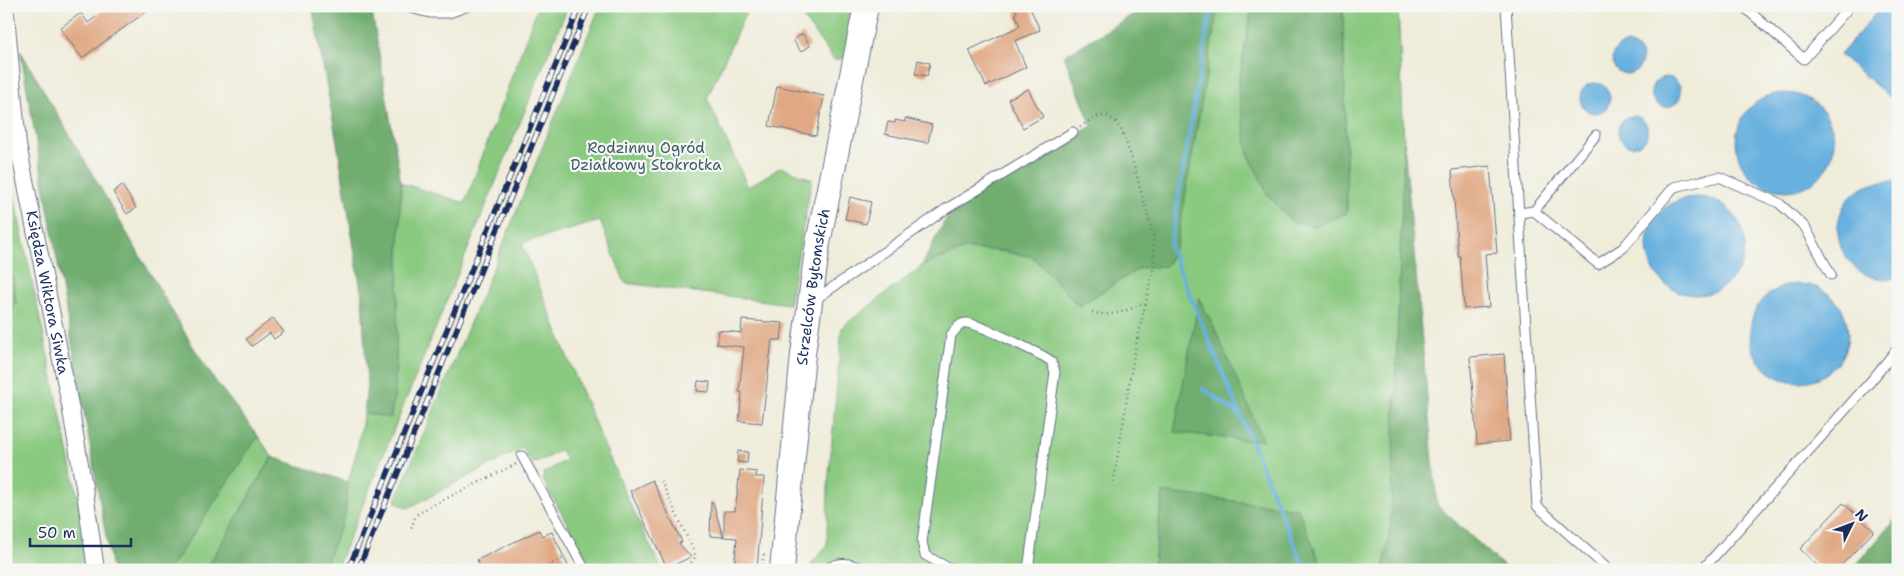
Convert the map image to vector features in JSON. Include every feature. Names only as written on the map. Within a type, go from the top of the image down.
[{"type":"street","name":"Strzelców Bytomskich","points":[[782,570],[809,304],[818,243],[866,6]]},
{"type":"street","name":"Księdza Wiktora Siwka","points":[[6,15],[18,145],[70,405],[96,570]]},
{"type":"lane","points":[[401,6],[430,13],[449,13],[468,6]]},
{"type":"lane","points":[[1506,6],[1537,506],[1609,570]]},
{"type":"lane","points":[[1743,6],[1804,59],[1850,6]]},
{"type":"lane","points":[[809,304],[946,209],[1073,132]]},
{"type":"lane","points":[[1519,213],[1534,211],[1596,136]]},
{"type":"lane","points":[[1534,211],[1598,264],[1623,248],[1674,187],[1719,177],[1779,203],[1805,227],[1831,275]]},
{"type":"lane","points":[[952,570],[925,555],[922,542],[951,335],[961,325],[966,323],[978,326],[1043,356],[1051,361],[1056,372],[1028,570]]},
{"type":"lane","points":[[1702,570],[1871,381],[1898,348]]},
{"type":"lane","points":[[524,458],[585,570]]},
{"type":"lane","points":[[826,570],[832,565],[844,563],[866,570]]},
{"type":"path","points":[[1073,132],[1092,118],[1100,116],[1107,116],[1116,122],[1123,133],[1133,162],[1153,235],[1154,266],[1144,302],[1134,354],[1113,486]]},
{"type":"path","points":[[1092,312],[1102,315],[1117,313],[1144,302]]},
{"type":"path","points":[[411,528],[416,516],[426,508],[524,458]]},
{"type":"path","points":[[661,481],[696,556],[686,570]]},
{"type":"path","points":[[539,570],[576,552]]},
{"type":"green space","points":[[312,6],[371,6],[401,183],[395,392],[390,418],[364,413],[367,384],[362,297],[337,142]]},
{"type":"green space","points":[[538,6],[568,6],[336,570],[323,570],[345,515],[348,482],[357,450],[364,413],[391,417],[395,392],[401,183],[465,203]]},
{"type":"green space","name":"Rodzinny Ogród Działkowy Stokrotka","points":[[600,6],[749,6],[707,98],[748,187],[781,167],[812,179],[789,304],[625,283],[600,221],[522,243],[606,449],[662,570],[593,570],[543,480],[544,473],[566,460],[561,450],[539,462],[533,463],[523,448],[408,508],[395,502]]},
{"type":"green space","points":[[795,6],[858,6],[848,57],[834,60]]},
{"type":"green space","points":[[1147,6],[1218,6],[1177,243],[1166,266],[1140,268],[1079,306],[1033,257],[1002,251],[965,249],[922,266],[951,210],[1092,126],[1064,56]]},
{"type":"green space","points":[[1218,6],[1252,6],[1238,87],[1268,195],[1292,222],[1316,226],[1347,213],[1343,6],[1398,6],[1404,143],[1391,522],[1384,570],[1323,570],[1297,509],[1163,493],[1153,570],[811,570],[812,563],[827,545],[828,486],[842,327],[922,266],[965,249],[1002,251],[1033,257],[1079,306],[1140,268],[1166,266],[1177,243]]},
{"type":"green space","points":[[1252,6],[1343,6],[1347,213],[1316,226],[1292,222],[1268,195],[1248,153],[1238,87]]},
{"type":"green space","points":[[20,50],[192,345],[214,379],[258,436],[169,570],[112,570]]},
{"type":"green space","points":[[1404,143],[1437,505],[1508,570],[1384,570],[1391,522]]},
{"type":"green space","points":[[6,159],[83,521],[85,570],[6,570],[6,325],[16,302],[13,277],[6,273]]},
{"type":"green space","points":[[6,273],[13,277],[16,302],[7,325]]},
{"type":"green space","points":[[1199,298],[1214,327],[1263,440],[1243,440],[1174,432]]},
{"type":"green space","points":[[258,436],[272,457],[206,570],[169,570]]},
{"type":"green space","points":[[272,457],[348,482],[345,515],[323,570],[206,570]]},
{"type":"green space","points":[[1163,492],[1298,509],[1323,570],[1153,570]]},
{"type":"green space","points":[[1898,516],[1898,570],[1852,570]]},
{"type":"water","points":[[1882,6],[1898,6],[1898,104],[1840,55]]},
{"type":"water","points":[[1627,44],[1638,48],[1642,59],[1638,70],[1627,74],[1616,70],[1612,59],[1616,48]]},
{"type":"water","points":[[1666,77],[1677,81],[1681,92],[1677,103],[1666,107],[1655,103],[1651,92],[1655,81]]},
{"type":"water","points":[[1595,83],[1606,87],[1610,98],[1606,109],[1595,113],[1584,109],[1580,98],[1584,87]]},
{"type":"water","points":[[1785,93],[1804,97],[1820,107],[1830,123],[1834,142],[1830,161],[1820,177],[1804,187],[1785,191],[1766,187],[1750,177],[1740,161],[1736,142],[1740,123],[1750,107],[1766,97]]},
{"type":"water","points":[[1633,116],[1644,120],[1648,131],[1644,142],[1633,146],[1622,142],[1618,131],[1622,120]]},
{"type":"water","points":[[1891,181],[1898,182],[1898,278],[1874,277],[1856,268],[1844,254],[1838,236],[1840,217],[1848,200],[1865,187]]},
{"type":"water","points":[[1696,197],[1715,201],[1731,211],[1741,227],[1745,246],[1741,265],[1731,281],[1715,291],[1696,295],[1677,291],[1661,281],[1651,265],[1647,246],[1651,227],[1661,211],[1677,201]]},
{"type":"water","points":[[1799,284],[1818,288],[1834,298],[1844,314],[1848,333],[1844,352],[1834,368],[1818,378],[1799,382],[1780,378],[1764,368],[1754,352],[1750,333],[1754,314],[1764,298],[1780,288]]},
{"type":"building","points":[[110,6],[154,6],[82,58],[60,28],[81,13],[88,23]]},
{"type":"building","points":[[1014,6],[1029,6],[1040,30],[1015,41],[1026,67],[986,86],[969,50],[1020,26]]},
{"type":"building","points":[[803,34],[810,46],[801,52],[793,40]]},
{"type":"building","points":[[918,60],[930,63],[927,76],[915,74]]},
{"type":"building","points":[[777,86],[824,96],[816,136],[769,126]]},
{"type":"building","points":[[1028,89],[1043,117],[1023,128],[1008,99]]},
{"type":"building","points":[[905,118],[932,125],[928,143],[885,134],[888,122],[895,123],[895,120],[905,122]]},
{"type":"building","points":[[1490,166],[1497,253],[1485,254],[1489,307],[1464,309],[1452,170]]},
{"type":"building","points":[[122,185],[136,208],[127,214],[113,192]]},
{"type":"building","points":[[850,197],[871,202],[866,224],[845,219]]},
{"type":"building","points":[[273,318],[284,332],[274,339],[270,333],[252,346],[246,339]]},
{"type":"building","points":[[742,320],[783,323],[781,340],[772,340],[762,423],[739,421],[742,392],[739,392],[744,347],[717,344],[719,330],[741,333]]},
{"type":"building","points":[[1504,354],[1510,441],[1477,444],[1470,357]]},
{"type":"building","points":[[698,381],[710,382],[709,392],[697,391]]},
{"type":"building","points":[[738,451],[748,452],[747,463],[737,462]]},
{"type":"building","points":[[740,470],[757,472],[756,477],[764,477],[757,570],[734,570],[737,538],[724,537],[724,511],[735,511]]},
{"type":"building","points":[[652,480],[682,542],[679,543],[691,557],[667,568],[630,491]]},
{"type":"building","points":[[711,502],[713,502],[723,537],[710,536]]},
{"type":"building","points":[[1843,503],[1874,531],[1837,570],[1822,570],[1800,549]]},
{"type":"building","points":[[539,530],[542,536],[552,532],[570,570],[482,570],[477,560]]},
{"type":"waterway","points":[[1211,6],[1170,247],[1305,570]]},
{"type":"waterway","points":[[1203,389],[1240,415]]},
{"type":"railway","points":[[348,570],[580,6]]},
{"type":"railway","points":[[358,570],[589,6]]}]
